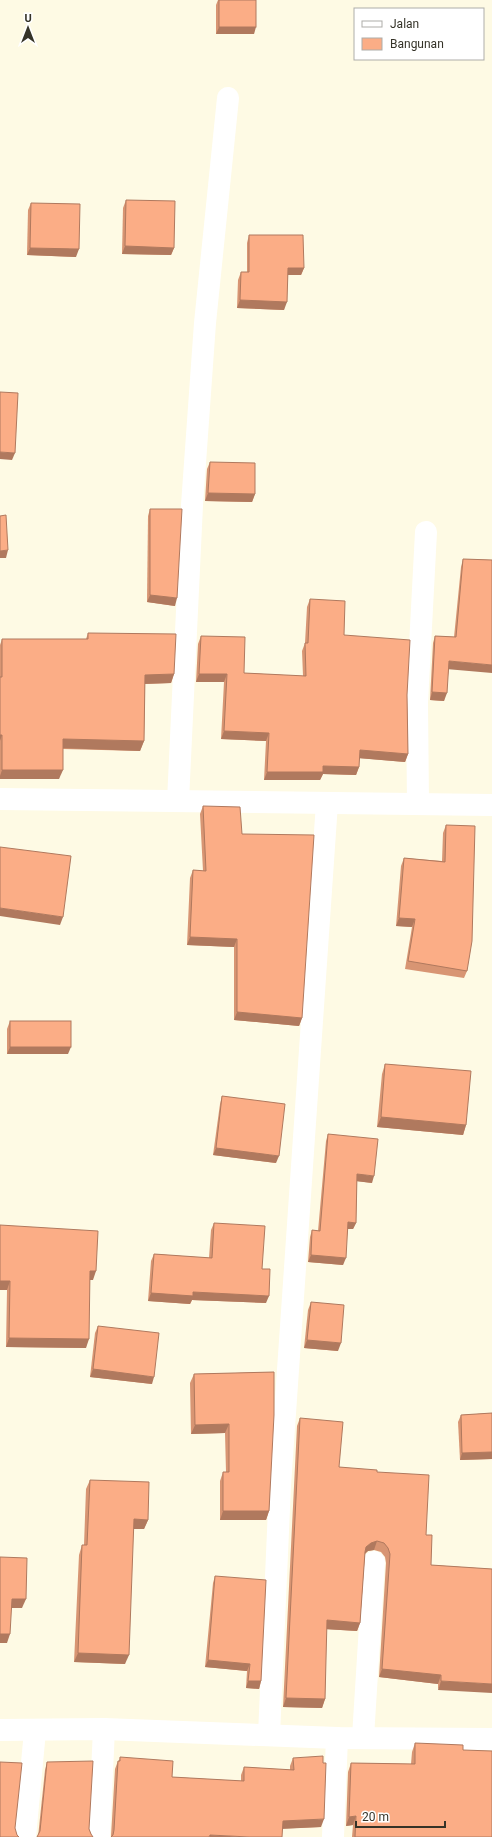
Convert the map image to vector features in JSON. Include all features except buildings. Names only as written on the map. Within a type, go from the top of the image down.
[{"type":"street","points":[[178,801],[192,505],[205,331],[228,98]]},
{"type":"street","points":[[418,804],[417,703],[426,532]]},
{"type":"street","points":[[0,799],[492,805]]},
{"type":"street","points":[[269,1735],[280,1486],[327,803]]},
{"type":"street","points":[[362,1737],[374,1562]]},
{"type":"street","points":[[99,1837],[104,1729]]},
{"type":"street","points":[[0,1730],[35,1731],[104,1729],[337,1738],[492,1738]]},
{"type":"street","points":[[25,1837],[35,1731]]},
{"type":"street","points":[[333,1837],[337,1738]]}]
